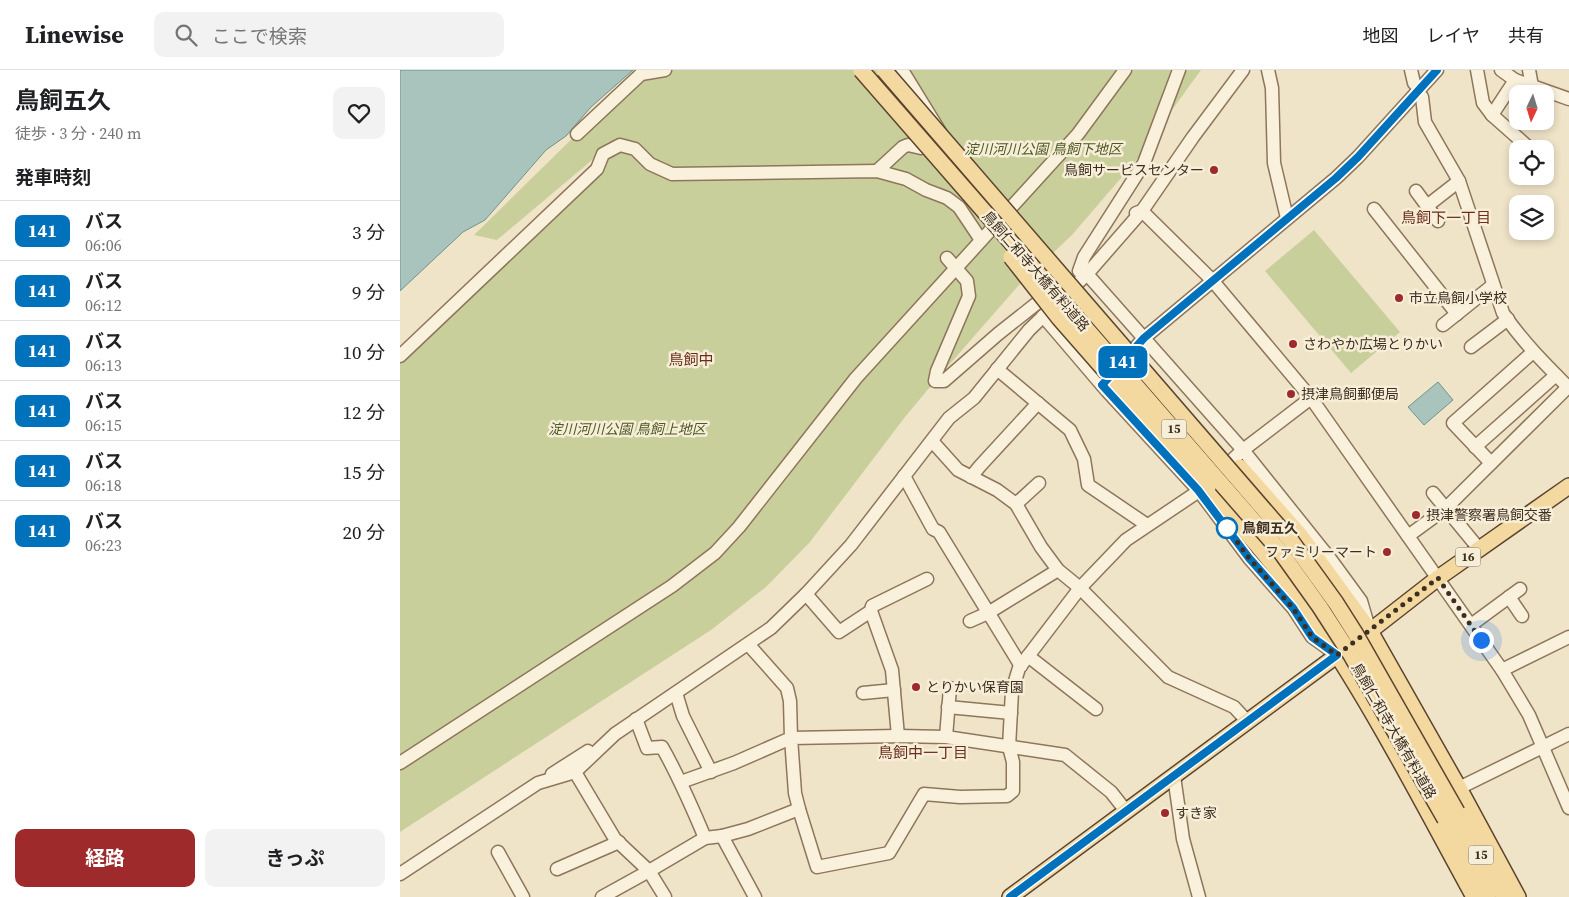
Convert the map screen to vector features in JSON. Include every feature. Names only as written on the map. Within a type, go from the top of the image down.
[{"type":"main road","name":"鳥飼仁和寺大橋有料道路","points":[[861,70],[1280,551],[1351,654],[1504,897]]},
{"type":"main road","name":"鳥飼仁和寺大橋有料道路","points":[[884,70],[1292,542],[1355,633],[1451,815],[1488,897]]},
{"type":"main road","points":[[984,184],[995,189],[1085,288],[1300,535],[1370,631],[1518,897]]},
{"type":"main road","points":[[970,196],[971,207],[1059,318],[1203,489],[1264,553],[1303,604],[1337,655],[1431,817],[1474,897]]},
{"type":"main road","name":"16","points":[[1010,897],[1370,631],[1438,578],[1569,486]]},
{"type":"street","points":[[577,134],[641,74],[665,70]]},
{"type":"street","points":[[877,171],[904,146],[921,148],[940,132],[902,70]]},
{"type":"street","points":[[400,763],[672,586],[714,552],[739,527],[856,378],[1078,134],[1125,70]]},
{"type":"street","points":[[1179,70],[1144,163],[1084,257],[1083,272],[1144,338],[1242,450],[1331,560],[1361,601],[1370,631]]},
{"type":"street","points":[[400,874],[615,734],[771,628],[806,594],[851,545],[949,418],[974,398],[1029,330],[1142,211],[1193,137],[1243,70]]},
{"type":"street","points":[[1268,70],[1272,88],[1274,163],[1286,218]]},
{"type":"street","points":[[1408,536],[1445,509],[1568,386],[1533,352],[1503,313],[1459,181],[1426,122],[1422,97],[1414,83],[1411,70]]},
{"type":"street","points":[[1102,385],[1144,338],[1336,178],[1358,157],[1437,70]]},
{"type":"street","points":[[1477,70],[1483,103],[1492,115],[1520,140]]},
{"type":"street","points":[[1501,70],[1515,80],[1529,85]]},
{"type":"street","points":[[1529,70],[1532,85]]},
{"type":"street","points":[[1492,115],[1515,80]]},
{"type":"street","points":[[1554,94],[1569,100]]},
{"type":"street","points":[[400,356],[596,169],[603,154],[620,146],[635,149],[650,164],[672,174],[877,171],[906,179],[926,190],[947,198],[958,207],[981,240]]},
{"type":"street","points":[[1428,206],[1459,181]]},
{"type":"street","points":[[1416,191],[1438,221]]},
{"type":"street","points":[[1374,209],[1457,314]]},
{"type":"street","points":[[1142,211],[1162,228],[1212,280],[1311,398],[1502,670],[1529,715],[1544,746],[1569,808]]},
{"type":"street","points":[[947,258],[967,281],[969,296],[937,371],[935,381],[944,381],[998,334],[1083,272]]},
{"type":"street","points":[[1443,325],[1493,285]]},
{"type":"street","points":[[1043,316],[1102,385],[1203,489]]},
{"type":"street","points":[[1471,347],[1508,320]]},
{"type":"street","points":[[1491,463],[1453,423],[1533,352]]},
{"type":"street","points":[[997,369],[1070,430],[1084,459],[1088,485],[1147,525]]},
{"type":"street","points":[[1475,447],[1556,375]]},
{"type":"street","points":[[748,644],[787,688],[790,701],[795,793],[817,867],[889,853],[924,794],[960,797],[1007,796],[1013,791],[1013,762],[1009,747],[1012,691],[1024,661],[1080,588],[1126,540],[1203,489],[1242,450],[1311,398]]},
{"type":"street","points":[[971,477],[1038,403]]},
{"type":"street","points":[[932,440],[958,470],[997,490],[1016,504],[1041,548],[1058,570],[1080,588],[1168,677],[1234,707],[1247,722]]},
{"type":"street","points":[[904,476],[933,529],[939,532],[988,613],[1024,661],[1096,709]]},
{"type":"street","points":[[1016,504],[1039,483]]},
{"type":"street","points":[[1432,493],[1480,550]]},
{"type":"street","points":[[970,622],[1058,570]]},
{"type":"street","points":[[898,736],[892,670],[871,611],[872,606],[927,579]]},
{"type":"street","points":[[1471,625],[1520,589]]},
{"type":"street","points":[[806,594],[839,632],[871,611]]},
{"type":"street","points":[[1509,597],[1522,616]]},
{"type":"street","points":[[1502,670],[1569,637]]},
{"type":"street","points":[[946,738],[950,688]]},
{"type":"street","points":[[862,693],[894,690]]},
{"type":"street","points":[[676,693],[683,716],[711,772]]},
{"type":"street","points":[[948,707],[1011,713]]},
{"type":"street","points":[[636,719],[647,748],[662,747],[681,782],[705,838]]},
{"type":"street","points":[[538,783],[575,772],[615,734]]},
{"type":"street","points":[[1459,788],[1569,734]]},
{"type":"street","points":[[681,782],[734,763],[791,738],[898,736],[946,738],[1065,755],[1111,792],[1126,811]]},
{"type":"street","points":[[575,772],[619,842],[650,871],[665,897]]},
{"type":"street","points":[[1174,776],[1183,839],[1199,897]]},
{"type":"street","points":[[602,897],[705,838],[722,836],[748,829],[799,809]]},
{"type":"street","points":[[722,836],[755,897]]},
{"type":"street","points":[[557,869],[619,842]]},
{"type":"street","points":[[498,852],[523,897]]},
{"type":"green space","name":"淀川河川公園 鳥飼上地区","points":[[642,70],[1201,70],[1156,132],[1151,143],[1072,235],[1018,286],[935,381],[905,417],[810,542],[766,587],[711,630],[400,832],[400,356],[596,169],[609,141],[591,161],[497,240],[474,235]]},
{"type":"green space","points":[[1314,230],[1400,332],[1351,373],[1265,271]]},
{"type":"water","points":[[400,70],[633,70],[591,107],[566,136],[546,150],[485,220],[463,232],[400,291]]},
{"type":"water","points":[[1438,382],[1453,400],[1424,425],[1408,407]]},
{"type":"bus line","name":"141","points":[[1010,897],[1337,655],[1312,637],[1293,608],[1249,558],[1198,490],[1102,385],[1144,338],[1336,178],[1358,157],[1437,70]]},
{"type":"place","name":"鳥飼サービスセンター","points":[[1214,170]]},
{"type":"place","name":"市立鳥飼小学校","points":[[1399,298]]},
{"type":"place","name":"さわやか広場とりかい","points":[[1293,344]]},
{"type":"place","name":"摂津鳥飼郵便局","points":[[1291,394]]},
{"type":"place","name":"摂津警察署鳥飼交番","points":[[1416,515]]},
{"type":"place","name":"鳥飼五久","points":[[1227,528]]},
{"type":"place","name":"ファミリーマート","points":[[1387,552]]},
{"type":"place","name":"とりかい保育園","points":[[916,687]]},
{"type":"place","name":"すき家","points":[[1165,813]]},
{"type":"district","name":"鳥飼下一丁目","points":[[1446,218]]},
{"type":"district","name":"鳥飼中","points":[[691,360]]},
{"type":"district","name":"鳥飼中一丁目","points":[[923,753]]},
{"type":"route","points":[[1227,528],[1249,558],[1293,608],[1312,637],[1337,655],[1438,578],[1481,640]]},
{"type":"park label","name":"淀川河川公園 鳥飼下地区","points":[[1043,149]]}]
